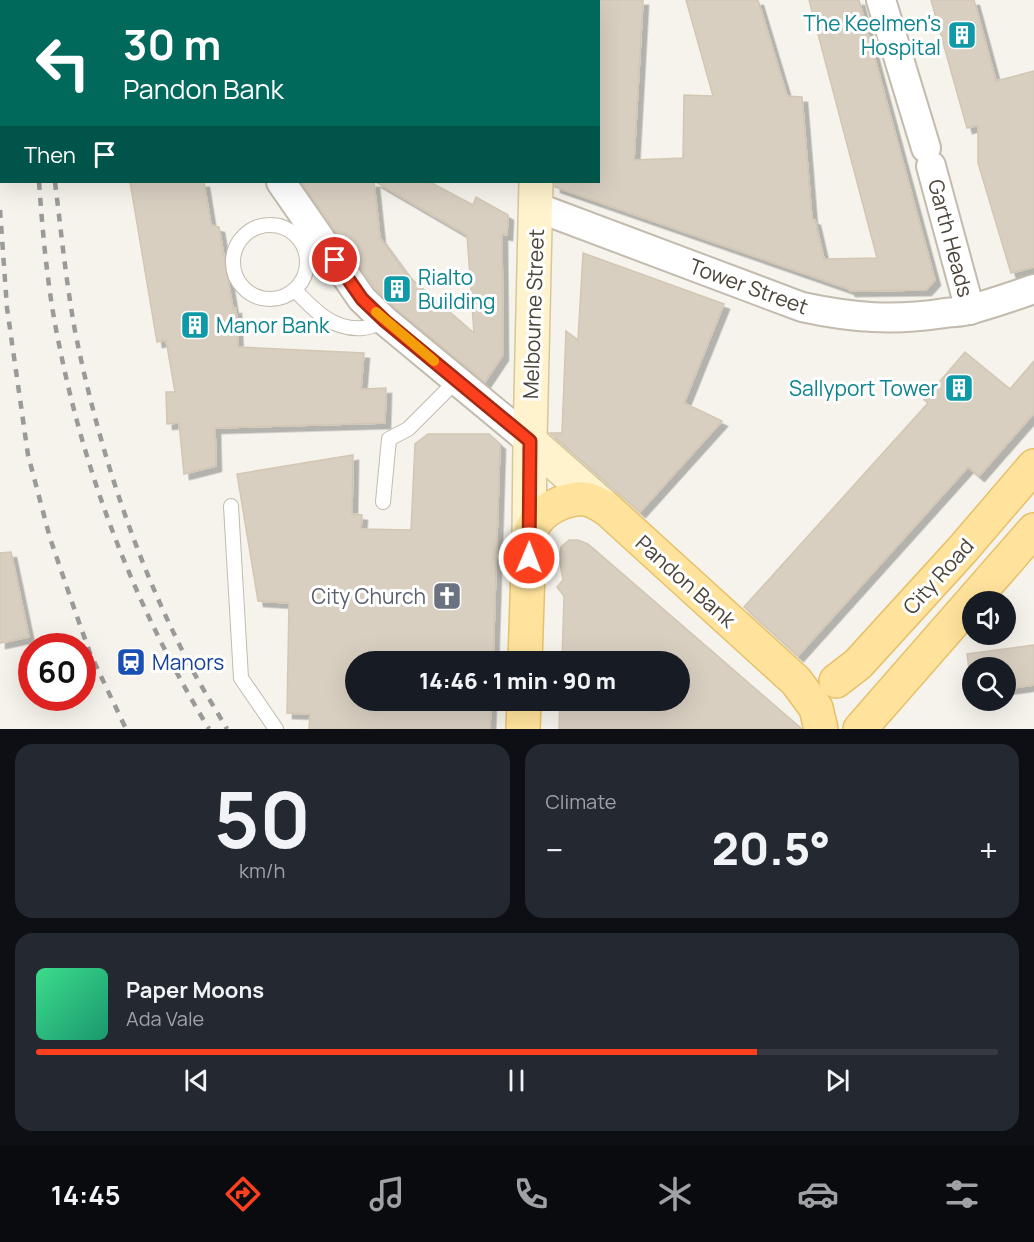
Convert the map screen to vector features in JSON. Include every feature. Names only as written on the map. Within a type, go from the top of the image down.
[{"type":"main road","name":"City Road","points":[[836,681],[858,664],[962,550],[1034,466]]},
{"type":"main road","name":"Pandon Bank","points":[[529,538],[537,519],[555,506],[567,501],[584,499],[607,509],[796,681],[816,708],[821,729]]},
{"type":"main road","name":"City Road","points":[[860,729],[1034,530]]},
{"type":"main road","name":"Melbourne Street","points":[[525,651],[529,538]]},
{"type":"main road","points":[[796,681],[820,683],[874,674],[925,654]]},
{"type":"main road","points":[[523,729],[524,711]]},
{"type":"street","name":"Garth Heads","points":[[881,0],[928,157],[970,310]]},
{"type":"street","points":[[282,183],[362,299],[607,509]]},
{"type":"street","name":"Tower Street","points":[[535,188],[802,307],[835,314],[895,318],[930,316],[970,310],[1034,289]]},
{"type":"street","name":"Melbourne Street","points":[[529,538],[535,188]]},
{"type":"lane","points":[[276,226],[287,229],[297,237],[305,250],[307,261],[305,274],[295,290],[280,298],[261,298],[244,289],[236,277],[233,264],[238,244],[247,233],[258,227],[276,226]]},
{"type":"lane","points":[[295,290],[314,310],[338,324],[363,328],[385,321]]},
{"type":"lane","points":[[383,502],[389,439],[408,429],[458,380]]},
{"type":"lane","points":[[231,506],[240,678],[276,729]]},
{"type":"building","points":[[600,0],[643,0],[634,160],[683,158],[684,95],[713,96],[686,0],[758,0],[787,96],[802,97],[812,219],[815,220],[824,259],[877,258],[809,0],[859,0],[935,280],[926,290],[850,291],[555,187],[555,183],[600,183]]},
{"type":"building","points":[[931,0],[974,0],[996,81],[1034,71],[1034,267],[1011,273],[978,163],[978,125],[967,128]]},
{"type":"building","name":"Manor Bank","points":[[130,183],[204,183],[211,225],[219,227],[233,309],[236,308],[238,347],[364,353],[361,389],[386,388],[385,423],[215,428],[216,466],[184,474],[179,423],[167,424],[166,392],[175,392],[166,340],[157,342]]},
{"type":"building","name":"Rialto Building","points":[[302,183],[374,183],[380,238],[407,275],[474,333],[467,235],[378,183],[432,183],[473,205],[476,197],[508,215],[507,235],[502,234],[503,355],[485,382],[396,309],[375,288]]},
{"type":"building","points":[[583,253],[724,304],[684,403],[722,421],[640,512],[550,433],[562,433],[566,331],[578,340]]},
{"type":"building","points":[[965,352],[1010,389],[1034,361],[1034,413],[979,476],[968,467],[798,656],[744,607],[928,403],[924,400]]},
{"type":"building","points":[[428,434],[489,434],[500,444],[493,651],[345,651],[345,711],[491,711],[490,729],[309,729],[310,714],[287,713],[289,603],[258,601],[237,474],[353,455],[352,514],[362,515],[361,529],[411,530],[415,444]]},
{"type":"building","points":[[569,540],[578,540],[588,544],[802,729],[559,729],[560,711],[690,711],[690,651],[562,651],[564,596],[557,587],[563,580],[559,557],[561,547]]},
{"type":"building","points":[[11,552],[28,633],[18,633],[18,639],[0,643],[0,553]]},
{"type":"building","points":[[1034,645],[1034,685],[1016,687],[1016,657],[967,657],[967,654]]},
{"type":"railway","points":[[39,183],[44,245],[60,349],[71,399],[100,497],[138,593],[183,685],[209,729]]},
{"type":"railway","points":[[55,183],[75,331],[105,454],[132,534],[164,612],[192,670],[227,729]]},
{"type":"railway","points":[[0,210],[7,308],[28,455],[50,538],[90,653],[126,729]]},
{"type":"slow traffic","points":[[376,312],[434,361]]},
{"type":"place","name":"The Keelmen's Hospital","points":[[962,35]]},
{"type":"place","name":"Rialto Building","points":[[397,289]]},
{"type":"place","name":"Manor Bank","points":[[195,325]]},
{"type":"place","name":"Sallyport Tower","points":[[959,388]]},
{"type":"place","name":"City Church","points":[[447,596]]},
{"type":"place","name":"Manors","points":[[131,662]]},
{"type":"route","points":[[335,260],[362,299],[385,321],[530,441],[529,558]]}]
